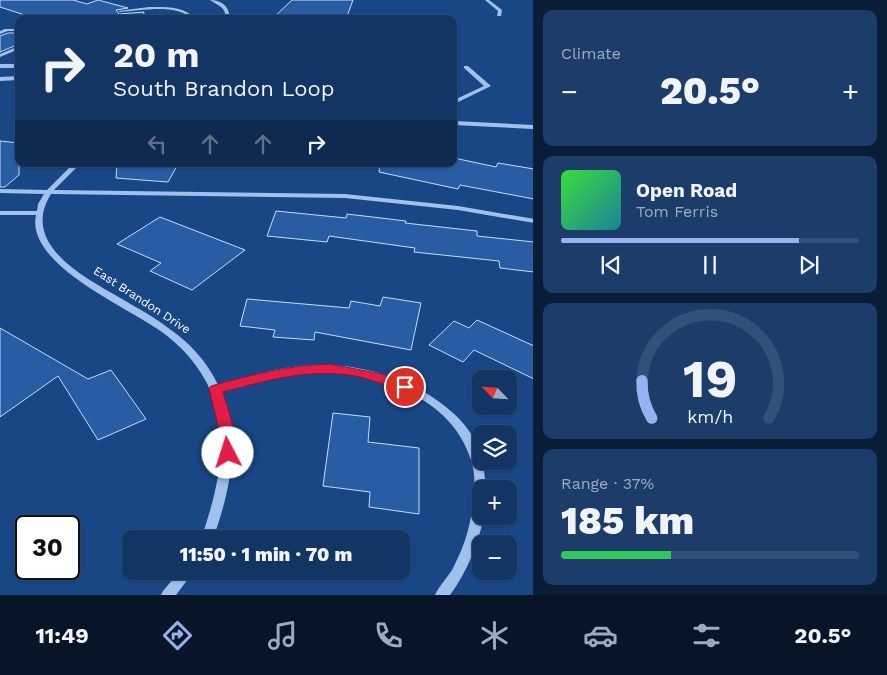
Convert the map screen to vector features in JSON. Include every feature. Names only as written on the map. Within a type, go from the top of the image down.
[{"type":"street","points":[[212,0],[225,7],[228,10],[227,15]]},
{"type":"street","points":[[486,0],[500,11],[499,15]]},
{"type":"street","points":[[120,11],[173,8],[192,15]]},
{"type":"street","points":[[0,34],[7,30],[15,30]]},
{"type":"street","points":[[0,56],[15,49]]},
{"type":"street","points":[[0,66],[8,68],[15,67]]},
{"type":"street","points":[[457,101],[488,86],[466,67]]},
{"type":"street","points":[[3,79],[8,68]]},
{"type":"street","points":[[457,123],[533,127]]},
{"type":"street","points":[[0,213],[39,213],[48,192],[74,167]]},
{"type":"street","points":[[0,191],[345,196],[458,208],[533,220]]},
{"type":"street","name":"East Brandon Drive","points":[[39,213],[42,236],[56,259],[81,278],[140,313],[186,344],[216,389],[226,429],[228,453],[226,480],[219,511],[211,530]]},
{"type":"street","points":[[216,389],[277,373],[305,369],[330,369],[382,378],[405,387],[431,400],[452,417],[468,437],[477,460],[480,487],[478,518],[469,550],[453,581],[442,595]]},
{"type":"street","points":[[168,595],[180,580]]},
{"type":"building","points":[[0,0],[73,0],[87,4],[98,0],[128,8],[116,10],[119,14],[144,12],[144,15],[25,15],[0,7]]},
{"type":"building","points":[[292,0],[353,0],[347,15],[276,15]]},
{"type":"building","points":[[15,33],[15,46],[0,52],[0,36]]},
{"type":"building","points":[[0,141],[15,143],[15,167],[19,167],[19,175],[5,187],[0,187]]},
{"type":"building","points":[[457,159],[496,167],[498,163],[533,169],[533,199],[460,185],[458,189],[379,172],[380,167],[457,167]]},
{"type":"building","points":[[117,167],[176,167],[168,182],[116,178]]},
{"type":"building","points":[[276,211],[346,218],[347,214],[406,221],[405,223],[477,231],[477,236],[533,242],[533,272],[500,268],[499,261],[414,252],[415,248],[329,236],[327,242],[267,236]]},
{"type":"building","points":[[160,217],[245,250],[192,290],[150,271],[161,263],[117,244]]},
{"type":"building","points":[[383,297],[421,303],[411,350],[315,332],[314,340],[273,337],[275,330],[240,326],[247,299],[349,308],[351,301],[380,306]]},
{"type":"building","points":[[477,320],[533,346],[533,379],[474,350],[463,362],[429,345],[454,321],[469,328]]},
{"type":"building","points":[[0,328],[88,379],[111,370],[146,419],[98,440],[58,376],[0,417]]},
{"type":"building","points":[[333,413],[370,417],[368,442],[419,448],[419,514],[369,507],[370,492],[323,486]]},
{"type":"route","points":[[228,453],[226,429],[216,389],[277,373],[305,369],[330,369],[359,373],[382,378],[405,387]]}]
